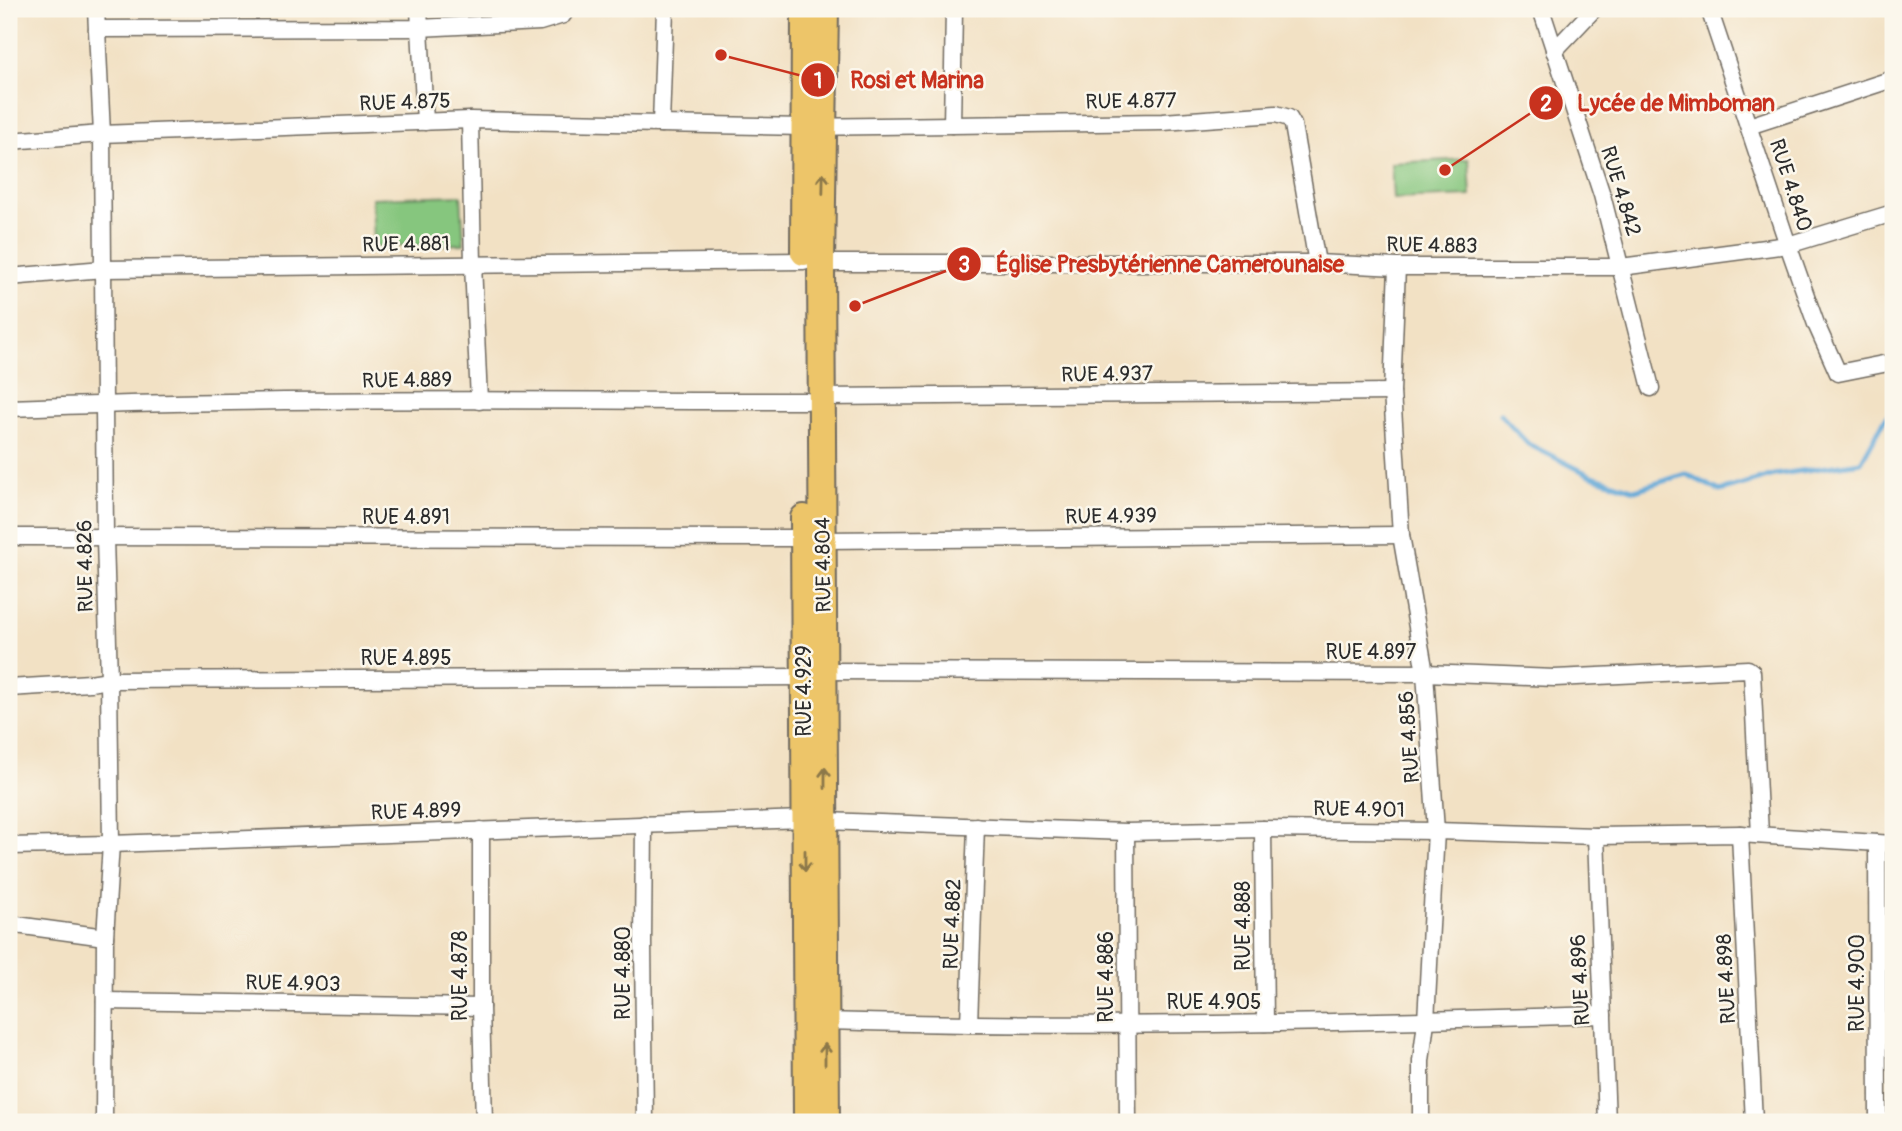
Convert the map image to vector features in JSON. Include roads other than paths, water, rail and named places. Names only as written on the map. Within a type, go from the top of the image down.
[{"type":"main road","points":[[805,9],[814,127]]},
{"type":"main road","name":"RUE 4.804","points":[[825,9],[814,127],[813,539],[815,820],[825,1021],[826,1122]]},
{"type":"main road","points":[[807,1122],[815,820]]},
{"type":"street","name":"RUE 4.826","points":[[96,9],[102,134],[103,404],[111,844],[105,937],[104,1122]]},
{"type":"street","points":[[419,9],[425,121]]},
{"type":"street","points":[[97,29],[419,28],[540,22],[563,15],[566,9]]},
{"type":"street","points":[[662,124],[665,9]]},
{"type":"street","points":[[952,125],[954,9]]},
{"type":"street","name":"RUE 4.842","points":[[1541,9],[1602,195],[1651,388]]},
{"type":"street","points":[[1554,51],[1594,9]]},
{"type":"street","name":"RUE 4.840","points":[[1709,9],[1788,245],[1816,324],[1838,373],[1893,362]]},
{"type":"street","points":[[1749,126],[1893,79]]},
{"type":"street","name":"RUE 4.877","points":[[814,127],[1163,122],[1283,115],[1289,117],[1293,125],[1317,263]]},
{"type":"street","name":"RUE 4.875","points":[[9,141],[102,134],[425,121],[814,127]]},
{"type":"street","points":[[470,121],[479,401]]},
{"type":"street","name":"RUE 4.883","points":[[813,262],[1317,263],[1397,267],[1621,267],[1788,245],[1893,213]]},
{"type":"street","name":"RUE 4.881","points":[[9,277],[103,269],[813,262]]},
{"type":"street","name":"RUE 4.856","points":[[1397,267],[1392,392],[1401,534],[1425,673],[1436,831],[1426,1021],[1421,1061],[1421,1122]]},
{"type":"street","name":"RUE 4.937","points":[[814,399],[1392,392]]},
{"type":"street","name":"RUE 4.889","points":[[9,408],[103,404],[814,399]]},
{"type":"street","name":"RUE 4.939","points":[[813,539],[1401,534]]},
{"type":"street","name":"RUE 4.891","points":[[9,537],[813,539]]},
{"type":"street","name":"RUE 4.897","points":[[814,674],[1425,673],[1555,678],[1751,670],[1760,835]]},
{"type":"street","name":"RUE 4.895","points":[[9,688],[109,680],[814,674]]},
{"type":"street","name":"RUE 4.901","points":[[815,820],[1126,832],[1264,829],[1596,836],[1740,834],[1885,844]]},
{"type":"street","name":"RUE 4.899","points":[[9,846],[815,820]]},
{"type":"street","name":"RUE 4.880","points":[[644,824],[645,1122]]},
{"type":"street","name":"RUE 4.882","points":[[969,1024],[976,826]]},
{"type":"street","name":"RUE 4.888","points":[[1264,829],[1265,1023]]},
{"type":"street","name":"RUE 4.878","points":[[481,830],[484,1122]]},
{"type":"street","name":"RUE 4.886","points":[[1126,832],[1128,1122]]},
{"type":"street","name":"RUE 4.898","points":[[1740,834],[1754,1122]]},
{"type":"street","name":"RUE 4.896","points":[[1596,836],[1607,1122]]},
{"type":"street","name":"RUE 4.900","points":[[1878,1122],[1885,844]]},
{"type":"street","points":[[9,924],[105,937]]},
{"type":"street","name":"RUE 4.903","points":[[105,1002],[481,1007]]},
{"type":"street","name":"RUE 4.905","points":[[825,1021],[969,1024],[1265,1023],[1426,1021],[1603,1014]]},
{"type":"waterway","points":[[1500,414],[1528,444],[1592,476],[1635,490],[1686,474],[1720,491],[1774,475],[1861,462],[1886,417],[1893,413]]},
{"type":"place","name":"Rosi et Marina","points":[[721,55]]},
{"type":"place","name":"Lycée de Mimboman","points":[[1445,170]]},
{"type":"place","name":"Église Presbytérienne Camerounaise","points":[[855,306]]}]
